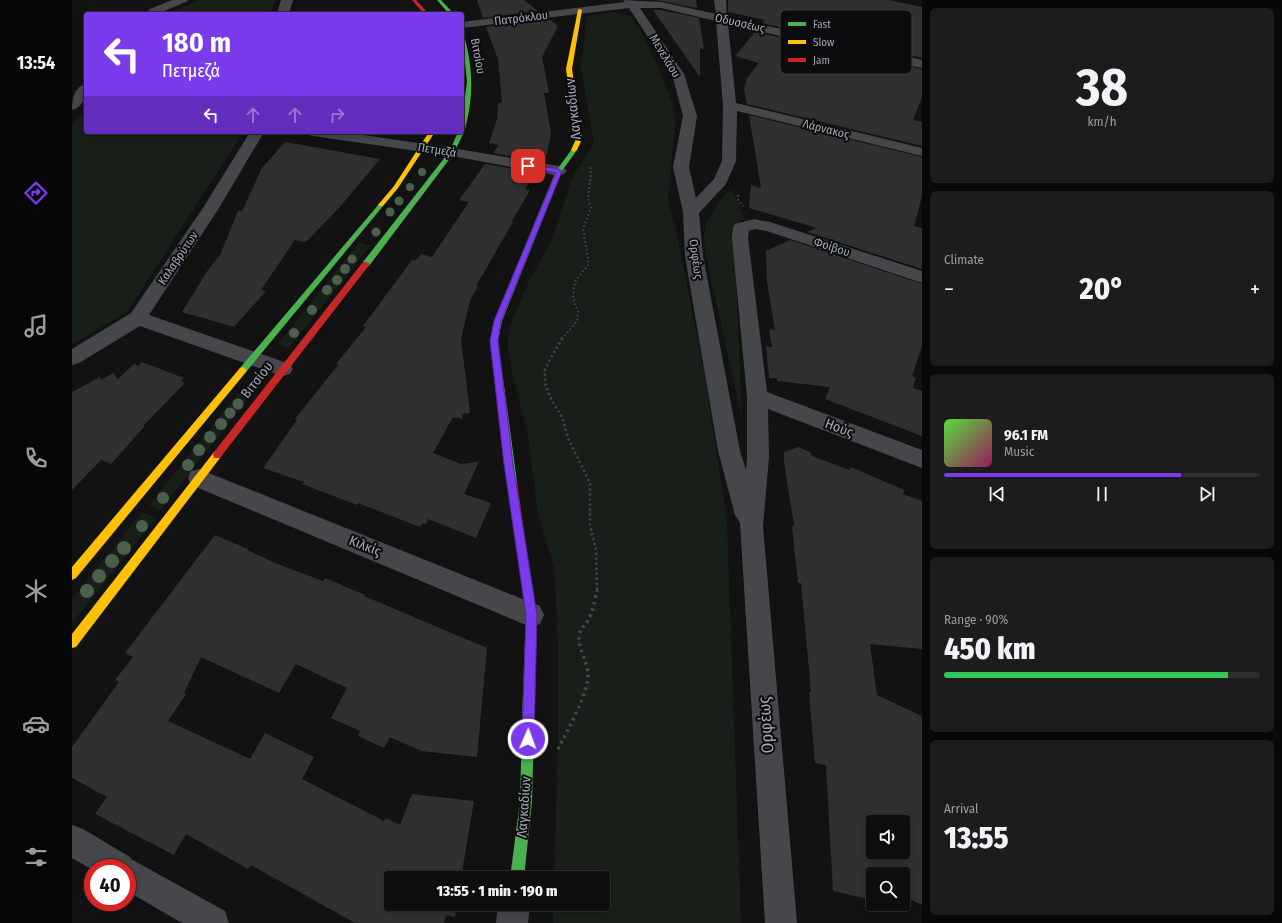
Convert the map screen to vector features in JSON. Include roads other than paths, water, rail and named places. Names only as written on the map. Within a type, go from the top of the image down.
[{"type":"street","points":[[153,12],[182,0]]},
{"type":"street","points":[[283,12],[286,0]]},
{"type":"street","points":[[414,0],[425,12]]},
{"type":"street","points":[[439,0],[450,12]]},
{"type":"street","points":[[564,0],[580,10]]},
{"type":"street","points":[[691,212],[721,181],[729,161],[730,105],[720,0]]},
{"type":"street","name":"Οδυσσέως","points":[[580,10],[631,2],[661,5],[780,32]]},
{"type":"street","name":"Μενελάου","points":[[631,2],[678,74],[682,85],[690,116],[681,167],[691,212]]},
{"type":"street","name":"Πατρόκλου","points":[[464,25],[580,10]]},
{"type":"street","name":"Λαγκαδίων","points":[[518,871],[526,801],[531,615],[509,464],[494,341],[498,321],[559,171],[577,146],[579,139],[569,69],[580,10]]},
{"type":"street","name":"Βιτσίου","points":[[464,43],[471,72],[472,91],[464,123]]},
{"type":"street","name":"Οδυσσέως","points":[[912,62],[922,64]]},
{"type":"street","points":[[72,106],[84,83]]},
{"type":"street","name":"Λάρνακος","points":[[730,105],[922,152]]},
{"type":"street","name":"Καλαβρύτων","points":[[72,358],[138,318],[211,208],[256,134]]},
{"type":"street","name":"Πετμεζά","points":[[328,134],[422,147],[559,171]]},
{"type":"street","name":"Βιτσίου","points":[[72,575],[396,186],[431,134]]},
{"type":"street","name":"Βιτσίου","points":[[72,643],[452,152],[460,134]]},
{"type":"street","name":"Ορφέως","points":[[691,212],[694,256],[729,451],[750,526]]},
{"type":"street","name":"Ορφέως","points":[[747,226],[740,238],[757,396],[758,457],[750,526],[781,923]]},
{"type":"street","name":"Φοίβου","points":[[747,226],[770,226],[922,277]]},
{"type":"street","points":[[138,318],[283,369]]},
{"type":"street","name":"Ηούς","points":[[757,396],[922,459]]},
{"type":"street","name":"Κιλκίς","points":[[199,478],[531,615]]},
{"type":"street","points":[[72,840],[104,859]]},
{"type":"street","points":[[136,878],[213,923]]},
{"type":"street","points":[[512,923],[513,911]]}]
